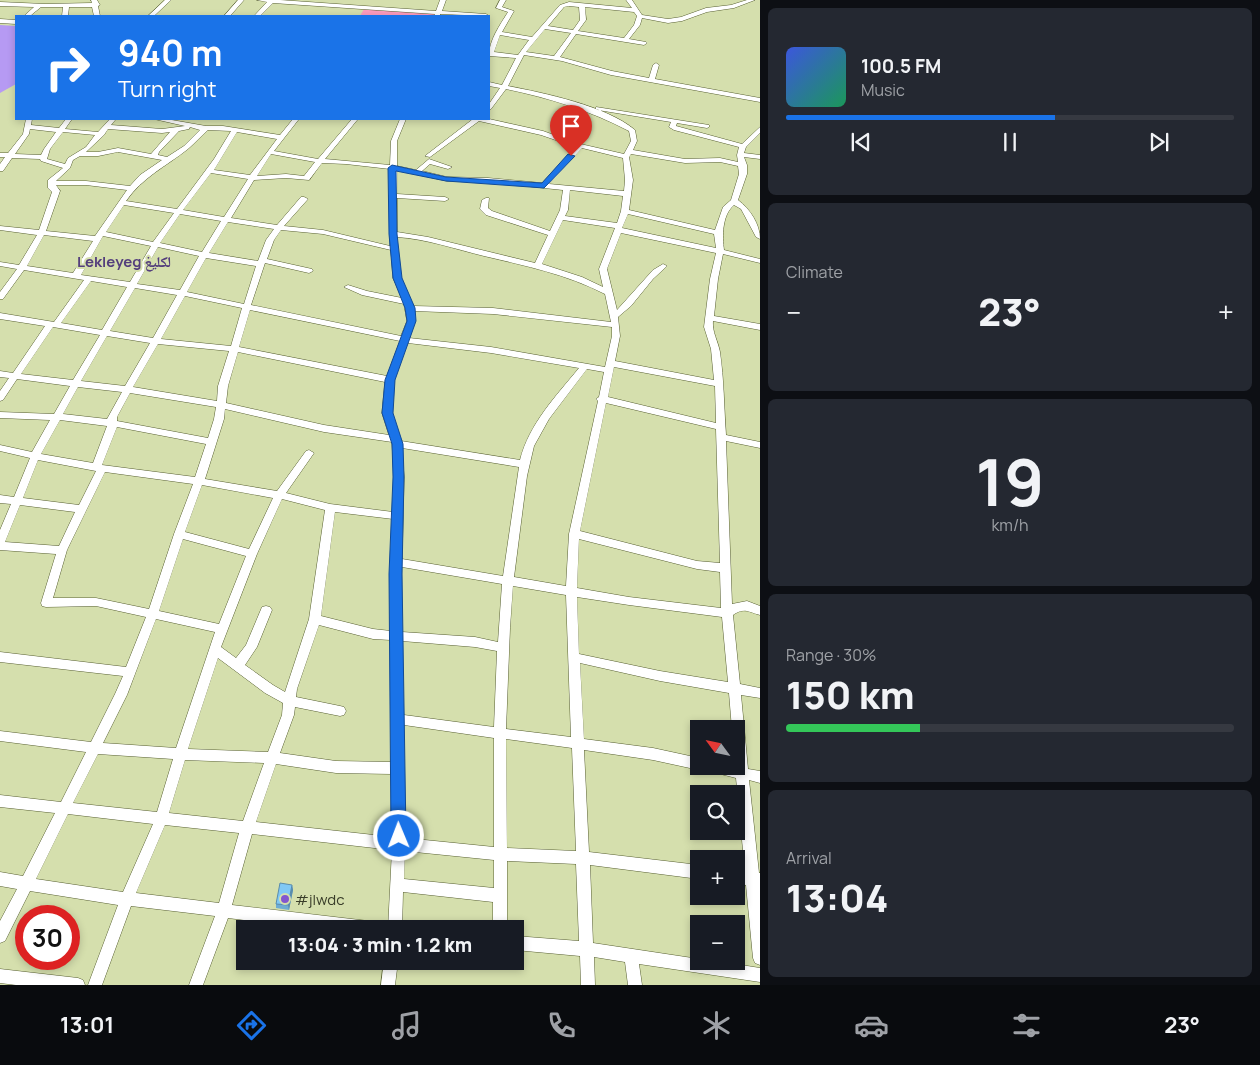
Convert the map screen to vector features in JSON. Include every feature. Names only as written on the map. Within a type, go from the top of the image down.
[{"type":"street","points":[[152,15],[168,0]]},
{"type":"street","points":[[228,15],[241,0]]},
{"type":"street","points":[[260,0],[321,2],[462,15]]},
{"type":"street","points":[[258,15],[271,0]]},
{"type":"street","points":[[355,15],[359,7],[366,0]]},
{"type":"street","points":[[438,14],[442,0]]},
{"type":"street","points":[[503,0],[499,8],[511,11],[498,33],[490,54],[556,58],[611,73],[760,100]]},
{"type":"street","points":[[629,0],[634,10],[640,16],[668,21],[682,19],[706,10],[732,7],[749,0],[760,2]]},
{"type":"street","points":[[396,8],[401,1]]},
{"type":"street","points":[[0,4],[66,6],[96,2],[97,15]]},
{"type":"street","points":[[490,107],[533,39],[562,6],[582,5],[634,10]]},
{"type":"street","points":[[556,58],[583,20],[582,5]]},
{"type":"street","points":[[28,15],[39,6]]},
{"type":"street","points":[[65,15],[66,6]]},
{"type":"street","points":[[626,40],[640,16]]},
{"type":"street","points":[[0,21],[15,22]]},
{"type":"street","points":[[544,27],[605,39],[644,43]]},
{"type":"street","points":[[498,33],[533,39]]},
{"type":"street","points":[[652,80],[656,65]]},
{"type":"street","points":[[490,84],[587,107],[707,126]]},
{"type":"street","points":[[587,107],[632,130],[634,141],[628,154],[629,180],[625,211],[603,269],[615,320],[609,367],[574,534],[571,590],[573,657],[588,985]]},
{"type":"street","points":[[0,169],[26,134],[29,120]]},
{"type":"street","points":[[44,157],[68,120]]},
{"type":"street","points":[[0,297],[42,233],[56,191],[52,188],[51,183],[56,175],[68,166],[70,159],[81,154],[102,134],[112,120]]},
{"type":"street","points":[[162,120],[206,128]]},
{"type":"street","points":[[222,629],[96,602],[46,604],[62,550],[99,468],[112,423],[112,416],[180,293],[270,152],[295,120]]},
{"type":"street","points":[[209,170],[253,178],[286,176],[306,178],[354,120]]},
{"type":"street","points":[[395,920],[398,844],[396,442],[387,413],[390,380],[412,321],[409,305],[398,278],[393,234],[392,168],[394,141],[403,120]]},
{"type":"street","points":[[428,156],[476,120]]},
{"type":"street","points":[[485,120],[542,133],[580,146],[670,159],[720,160],[743,165]]},
{"type":"street","points":[[675,120],[672,128],[743,146]]},
{"type":"street","points":[[28,127],[102,134]]},
{"type":"street","points":[[107,127],[162,131],[206,128],[235,130],[280,137]]},
{"type":"street","points":[[76,276],[99,236],[132,188],[143,177],[202,134],[206,128]]},
{"type":"street","points":[[154,156],[156,151],[177,129]]},
{"type":"street","points":[[738,720],[727,613],[719,384],[714,349],[708,327],[720,250],[718,233],[727,207],[734,201],[743,174],[740,155],[743,146],[760,129]]},
{"type":"street","points":[[62,550],[0,544],[15,501],[36,454],[56,417],[170,223],[179,214],[235,130]]},
{"type":"street","points":[[544,185],[580,146]]},
{"type":"street","points":[[81,154],[98,154],[118,150],[167,160]]},
{"type":"street","points":[[270,152],[319,160],[392,168],[446,179],[544,185],[628,194]]},
{"type":"street","points":[[0,154],[44,157]]},
{"type":"street","points":[[740,155],[760,157]]},
{"type":"street","points":[[44,157],[45,162],[68,166]]},
{"type":"street","points":[[416,173],[429,161],[448,167]]},
{"type":"street","points":[[51,183],[86,183],[132,188]]},
{"type":"street","points":[[538,264],[561,218],[568,188]]},
{"type":"street","points":[[392,196],[445,199]]},
{"type":"street","points":[[0,936],[24,884],[120,695],[153,613],[179,534],[200,481],[218,419],[219,405],[246,307],[270,240],[304,200]]},
{"type":"street","points":[[486,200],[484,209],[489,213],[553,234]]},
{"type":"street","points":[[734,201],[744,208],[760,237]]},
{"type":"street","points":[[122,203],[179,214],[331,233],[395,249]]},
{"type":"street","points":[[625,211],[718,233]]},
{"type":"street","points":[[561,218],[619,228],[720,250],[760,261]]},
{"type":"street","points":[[0,228],[42,233],[99,236],[309,271]]},
{"type":"street","points":[[393,234],[437,240],[488,254],[538,264],[582,279],[609,293]]},
{"type":"street","points":[[0,264],[22,266],[180,293],[452,348],[491,350],[585,366],[609,367],[719,384]]},
{"type":"street","points":[[615,320],[652,273],[663,266]]},
{"type":"street","points":[[0,398],[14,375],[89,278]]},
{"type":"street","points":[[348,287],[409,305],[615,320]]},
{"type":"street","points":[[0,316],[155,341],[234,349],[390,380]]},
{"type":"street","points":[[709,318],[760,327]]},
{"type":"street","points":[[500,920],[499,734],[507,579],[529,444],[585,366]]},
{"type":"street","points":[[0,374],[127,388],[478,458],[525,464]]},
{"type":"street","points":[[601,399],[721,432],[760,445]]},
{"type":"street","points":[[0,415],[56,417],[112,423],[210,442]]},
{"type":"street","points":[[0,448],[36,454],[72,464],[200,481],[280,495],[330,508],[397,516]]},
{"type":"street","points":[[95,985],[127,899],[160,820],[215,649],[252,554],[280,495],[309,453]]},
{"type":"street","points":[[0,499],[82,509]]},
{"type":"street","points":[[196,985],[224,910],[247,828],[273,758],[291,701],[291,689],[315,619],[330,508]]},
{"type":"street","points":[[179,534],[252,554]]},
{"type":"street","points":[[574,534],[697,565],[726,568]]},
{"type":"street","points":[[396,562],[507,579],[629,601],[727,613],[734,607],[745,605],[760,611]]},
{"type":"street","points":[[238,666],[250,647],[266,610]]},
{"type":"street","points":[[315,619],[373,634],[396,634],[430,640],[475,642],[503,648]]},
{"type":"street","points":[[215,649],[269,689],[291,701],[340,711]]},
{"type":"street","points":[[573,657],[760,693]]},
{"type":"street","points":[[0,658],[128,672]]},
{"type":"street","points":[[397,719],[653,754],[690,762]]},
{"type":"street","points":[[0,736],[180,754],[273,758],[336,767],[398,768]]},
{"type":"street","points":[[745,774],[760,776]]},
{"type":"street","points":[[744,775],[756,879],[760,958]]},
{"type":"street","points":[[0,801],[160,820],[501,854],[582,858],[690,871]]},
{"type":"street","points":[[0,879],[127,899],[305,920]]},
{"type":"street","points":[[397,885],[500,896]]},
{"type":"street","points":[[524,943],[586,949],[760,975]]},
{"type":"street","points":[[632,956],[635,985]]},
{"type":"street","points":[[388,985],[390,970]]},
{"type":"street","points":[[0,976],[78,985]]},
{"type":"shaded area","points":[[364,9],[435,12],[434,15],[361,15]]},
{"type":"shaded area","points":[[0,25],[15,26],[15,85],[0,93]]},
{"type":"building","name":"#jlwdc","points":[[280,883],[292,885],[288,905],[276,904]]},
{"type":"place","name":"#jlwdc","points":[[285,899]]},
{"type":"district","name":"Lekleyeg لكليغ","points":[[124,261]]},
{"type":"route","points":[[399,836],[396,649],[399,477],[397,444],[387,413],[390,380],[396,358],[412,321],[410,308],[398,278],[393,234],[392,168],[446,179],[488,180],[544,185],[571,156]]}]
